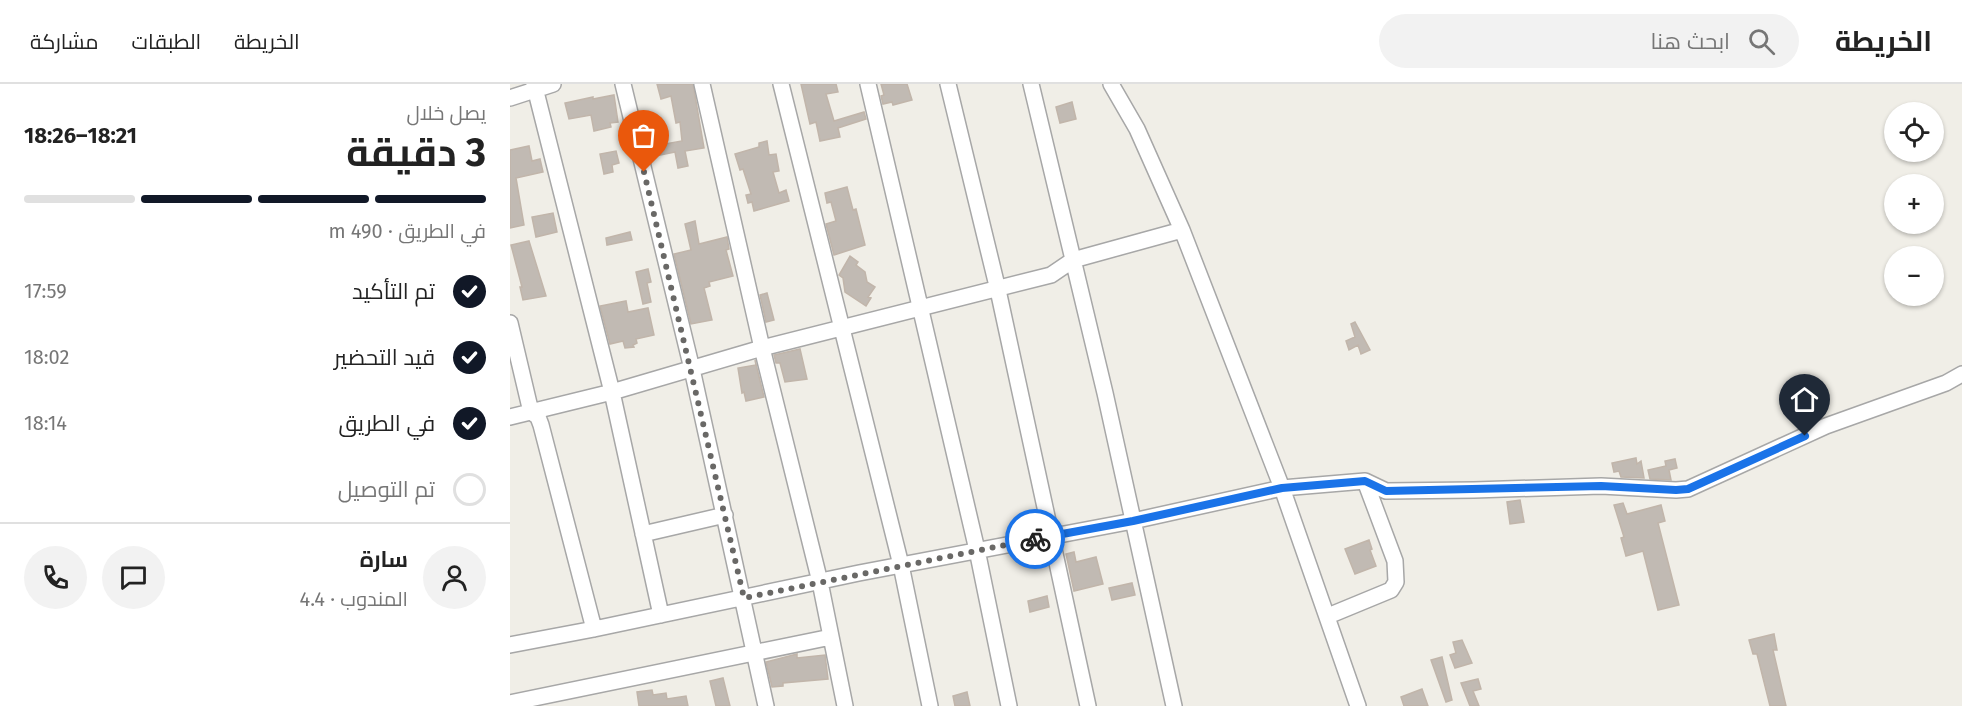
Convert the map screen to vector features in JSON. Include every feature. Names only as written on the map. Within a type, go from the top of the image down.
[{"type":"street","points":[[510,98],[535,87],[552,84]]},
{"type":"street","points":[[623,84],[692,369],[766,706]]},
{"type":"street","points":[[702,84],[762,348],[820,582],[845,706]]},
{"type":"street","points":[[781,84],[901,565],[930,706]]},
{"type":"street","points":[[868,84],[977,550],[1009,706]]},
{"type":"street","points":[[948,84],[998,290],[1049,536],[1088,706]]},
{"type":"street","points":[[1031,84],[1174,706]]},
{"type":"street","points":[[1111,84],[1127,110],[1182,230],[1282,488],[1328,616],[1356,706]]},
{"type":"street","points":[[1127,84],[1125,99],[1127,110]]},
{"type":"street","points":[[535,87],[612,392],[661,615]]},
{"type":"street","points":[[510,417],[612,392],[762,348],[998,290],[1051,275],[1073,260],[1182,230]]},
{"type":"street","points":[[510,323],[531,412],[538,417],[541,425],[594,629]]},
{"type":"street","points":[[510,645],[901,565],[1133,521],[1282,488],[1365,481],[1386,491],[1601,486],[1688,489],[1826,426],[1946,383],[1962,374]]},
{"type":"street","points":[[1328,616],[1391,590],[1396,582],[1395,561],[1365,481]]},
{"type":"street","points":[[643,534],[725,515]]},
{"type":"street","points":[[510,703],[831,637]]},
{"type":"building","points":[[657,84],[693,84],[704,148],[685,151],[688,166],[678,168],[675,152],[651,157],[648,147],[682,141],[680,122],[676,123],[671,96],[661,99]]},
{"type":"building","points":[[801,84],[836,84],[838,92],[826,94],[834,121],[864,112],[866,119],[838,128],[840,137],[820,141],[816,122],[810,124]]},
{"type":"building","points":[[881,84],[907,84],[912,100],[893,105],[892,102],[883,104],[881,96],[884,95]]},
{"type":"building","points":[[614,95],[618,122],[610,123],[611,127],[594,131],[591,115],[569,119],[565,103]]},
{"type":"building","points":[[1072,102],[1076,119],[1060,123],[1056,107]]},
{"type":"building","points":[[767,141],[769,155],[776,154],[779,171],[773,172],[779,193],[786,190],[789,201],[754,211],[752,202],[748,203],[746,195],[751,194],[743,169],[740,170],[735,154],[759,147],[759,143]]},
{"type":"building","points":[[529,146],[532,161],[540,159],[543,172],[516,178],[524,225],[510,228],[510,150]]},
{"type":"building","points":[[616,151],[619,163],[612,165],[613,172],[604,174],[600,154]]},
{"type":"building","points":[[847,187],[853,210],[856,209],[865,245],[834,255],[826,224],[836,221],[831,202],[827,203],[825,193]]},
{"type":"building","points":[[553,213],[557,232],[536,237],[532,217]]},
{"type":"building","points":[[695,221],[699,244],[727,237],[729,249],[726,250],[733,276],[709,282],[710,286],[704,288],[712,320],[691,324],[674,254],[691,250],[685,224]]},
{"type":"building","points":[[630,232],[632,240],[607,245],[606,238]]},
{"type":"building","points":[[529,241],[546,296],[523,300],[511,245]]},
{"type":"building","points":[[850,256],[865,272],[867,282],[875,287],[868,297],[871,298],[866,306],[845,292],[843,278],[839,275]]},
{"type":"building","points":[[648,269],[651,282],[647,283],[651,302],[643,304],[636,272]]},
{"type":"building","points":[[767,293],[774,320],[766,322],[760,295]]},
{"type":"building","points":[[626,301],[628,312],[648,308],[654,335],[636,339],[637,343],[633,345],[634,347],[625,348],[623,341],[610,344],[600,306]]},
{"type":"building","points":[[1355,322],[1370,350],[1361,354],[1358,345],[1349,350],[1346,341],[1355,337],[1351,324]]},
{"type":"building","points":[[800,349],[807,379],[785,382],[780,363],[776,363],[774,355]]},
{"type":"building","points":[[755,360],[764,397],[746,401],[744,392],[742,393],[738,368],[756,365]]},
{"type":"building","points":[[1636,458],[1637,464],[1641,461],[1644,478],[1621,477],[1619,471],[1614,472],[1612,463]]},
{"type":"building","points":[[1675,459],[1677,468],[1669,470],[1671,480],[1650,479],[1648,470],[1666,466],[1665,461]]},
{"type":"building","points":[[1520,500],[1524,522],[1510,524],[1507,502]]},
{"type":"building","points":[[1623,503],[1627,514],[1661,505],[1665,521],[1658,523],[1679,605],[1658,610],[1643,551],[1626,556],[1621,538],[1624,537],[1614,505]]},
{"type":"building","points":[[1369,540],[1376,566],[1355,574],[1345,549]]},
{"type":"building","points":[[1074,552],[1076,562],[1096,557],[1103,584],[1074,591],[1066,554]]},
{"type":"building","points":[[1132,583],[1135,595],[1112,600],[1109,588]]},
{"type":"building","points":[[1047,596],[1049,607],[1030,612],[1028,601]]},
{"type":"building","points":[[1774,634],[1777,650],[1773,650],[1786,706],[1770,706],[1757,654],[1753,654],[1749,640]]},
{"type":"building","points":[[1462,640],[1472,663],[1455,668],[1450,655],[1456,653],[1453,642]]},
{"type":"building","points":[[797,654],[797,658],[825,655],[828,679],[783,683],[783,686],[772,687],[766,662]]},
{"type":"building","points":[[1442,657],[1452,700],[1446,702],[1431,660]]},
{"type":"building","points":[[723,678],[730,706],[716,706],[710,681]]},
{"type":"building","points":[[1478,679],[1481,689],[1473,691],[1479,706],[1470,706],[1461,683]]},
{"type":"building","points":[[1422,689],[1428,706],[1404,706],[1401,697]]},
{"type":"building","points":[[652,690],[653,695],[666,693],[667,699],[686,696],[688,706],[639,706],[637,692]]},
{"type":"building","points":[[967,692],[970,706],[955,706],[953,696]]},
{"type":"way so far","points":[[644,172],[744,598],[1035,539]]},
{"type":"route","points":[[1035,539],[1133,521],[1282,488],[1365,481],[1386,491],[1601,486],[1688,489],[1805,436]]}]
